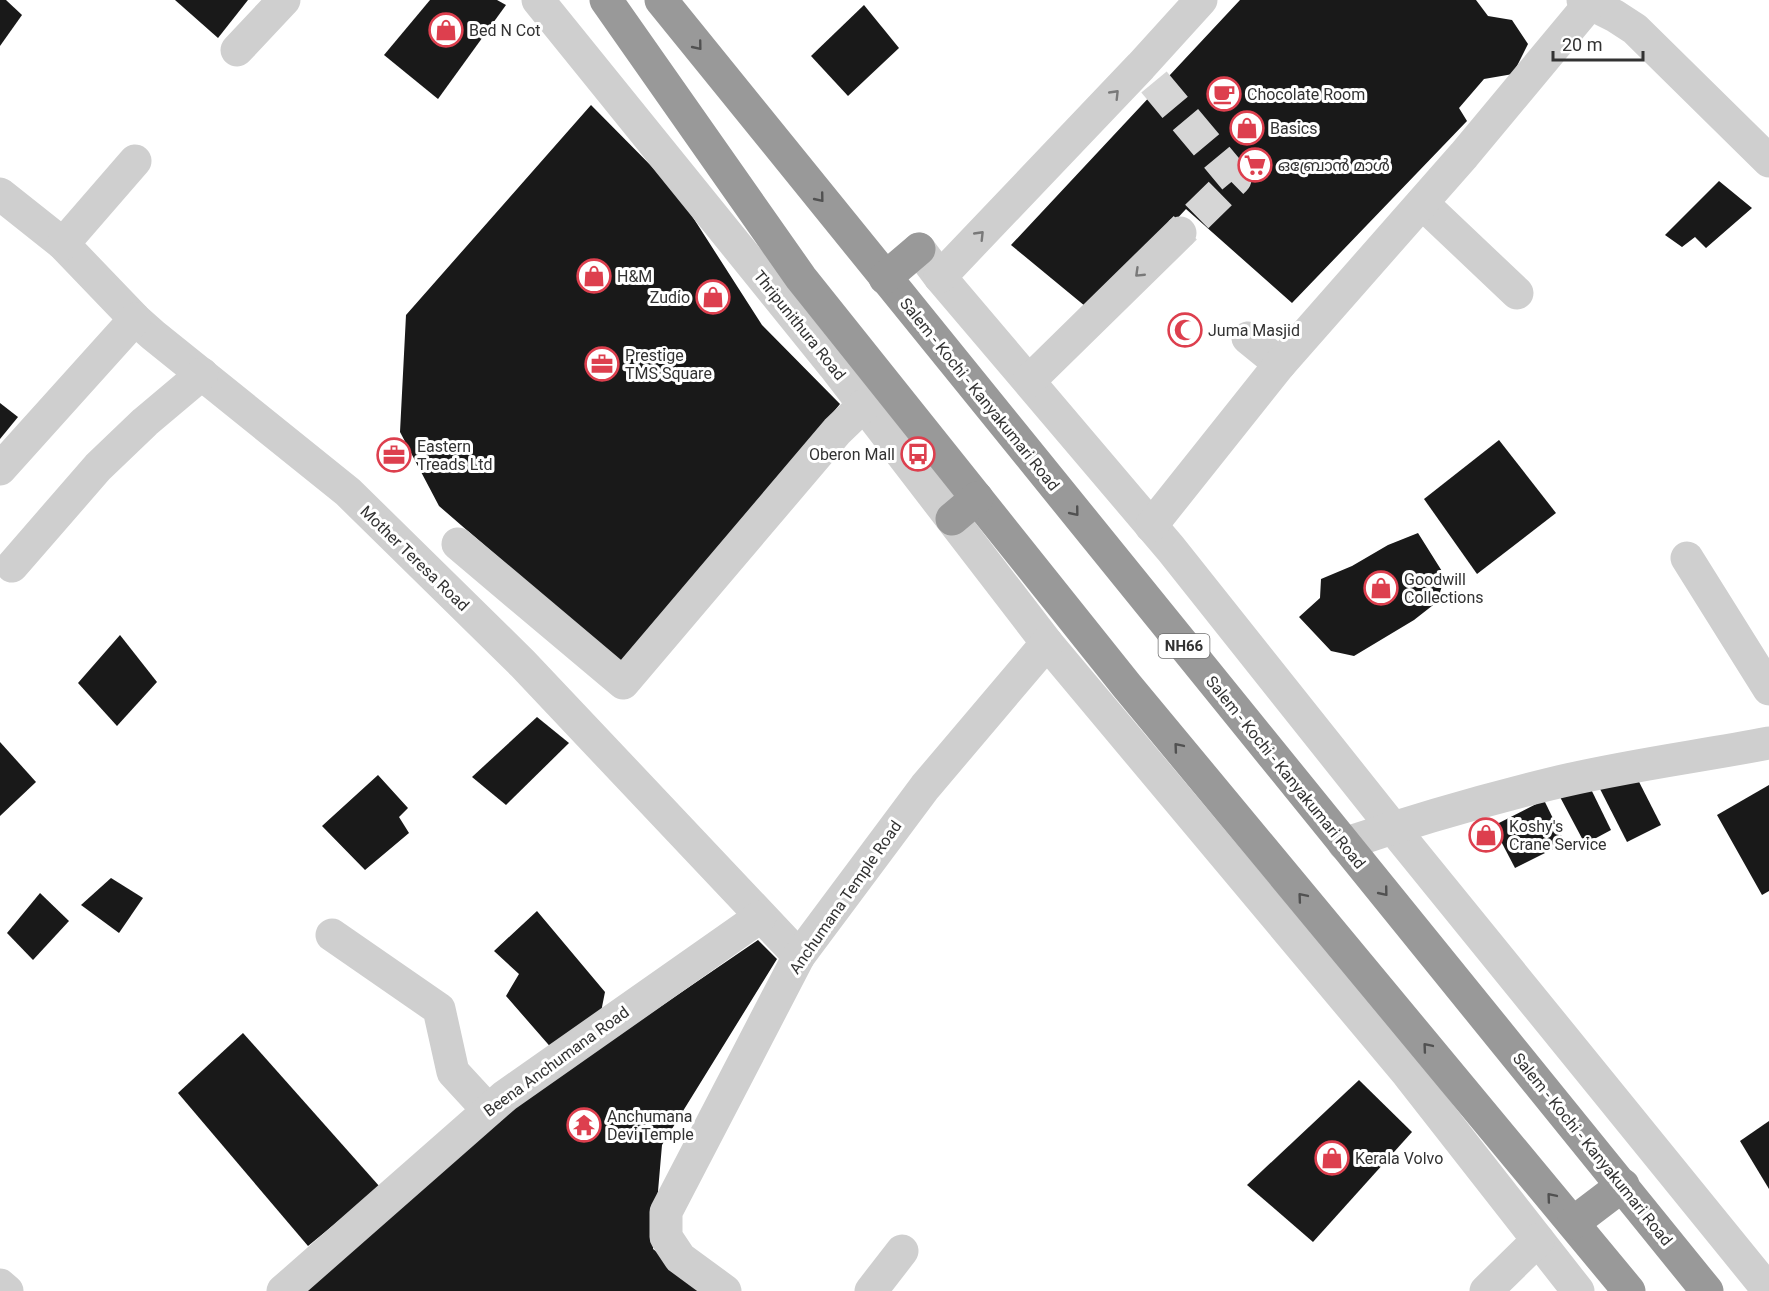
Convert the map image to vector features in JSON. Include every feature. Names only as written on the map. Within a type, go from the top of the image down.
[{"type":"highway","points":[[606,0],[801,278],[1142,704],[1629,1291]]},
{"type":"highway","name":"Salem - Kochi - Kanyakumari Road","points":[[662,0],[1707,1291]]},
{"type":"highway","points":[[885,278],[919,249]]},
{"type":"highway","points":[[952,519],[977,498]]},
{"type":"highway","points":[[1573,1223],[1623,1185]]},
{"type":"street","points":[[237,50],[284,0]]},
{"type":"street","points":[[940,277],[1147,74],[1201,0]]},
{"type":"street","points":[[1151,526],[1280,364],[1464,155],[1589,1],[1635,29],[1769,161]]},
{"type":"street","name":"Thripunithura Road","points":[[539,4],[864,405],[1047,643],[1408,1074],[1578,1291]]},
{"type":"street","points":[[63,244],[135,161]]},
{"type":"street","name":"Mother Teresa Road","points":[[0,194],[63,244],[135,320],[348,492],[524,664],[759,917],[799,956]]},
{"type":"street","points":[[1422,203],[1517,293]]},
{"type":"street","points":[[1029,381],[1180,232]]},
{"type":"street","points":[[919,249],[940,277],[1151,526],[1768,1291]]},
{"type":"street","points":[[0,469],[135,320]]},
{"type":"street","points":[[1248,338],[1280,364]]},
{"type":"street","points":[[12,566],[98,467],[145,422],[202,374]]},
{"type":"street","points":[[458,544],[623,683],[837,431],[864,405]]},
{"type":"street","points":[[1687,558],[1769,689]]},
{"type":"street","name":"Anchumana Temple Road","points":[[725,1291],[680,1258],[666,1238],[666,1212],[799,956],[925,787],[1047,643]]},
{"type":"street","points":[[1344,844],[1550,784],[1769,743]]},
{"type":"street","name":"Beena Anchumana Road","points":[[283,1291],[514,1089],[759,917]]},
{"type":"street","points":[[332,935],[439,1009],[453,1072],[488,1110]]},
{"type":"street","points":[[1486,1291],[1538,1240]]},
{"type":"street","points":[[871,1291],[902,1251]]},
{"type":"street","points":[[0,1285],[8,1291]]},
{"type":"building","points":[[0,0],[6,0],[22,15],[0,46]]},
{"type":"building","points":[[175,0],[248,0],[218,38]]},
{"type":"building","name":"Bed N Cot","points":[[430,0],[497,0],[506,5],[438,99],[384,55]]},
{"type":"building","name":"ഒബ്രോൻ മാൾ","points":[[1240,0],[1476,0],[1488,16],[1512,20],[1528,44],[1513,74],[1484,79],[1459,108],[1467,121],[1292,303],[1186,209],[1091,311],[1011,245]]},
{"type":"building","points":[[864,5],[899,48],[848,96],[811,56]]},
{"type":"building","name":"Prestige TMS Square","points":[[591,105],[676,191],[762,325],[840,404],[728,543],[620,663],[439,506],[400,432],[406,315]]},
{"type":"building","points":[[1719,181],[1752,208],[1706,248],[1695,237],[1682,247],[1665,235]]},
{"type":"building","points":[[0,403],[18,417],[0,439]]},
{"type":"building","points":[[1499,440],[1556,513],[1477,574],[1424,499]]},
{"type":"building","name":"Goodwill Collections","points":[[1418,533],[1445,576],[1437,602],[1414,620],[1354,656],[1331,651],[1299,617],[1320,598],[1321,579],[1352,566],[1388,545]]},
{"type":"building","points":[[120,635],[157,682],[117,726],[78,683]]},
{"type":"building","points":[[537,717],[569,743],[506,805],[472,777]]},
{"type":"building","points":[[0,742],[36,782],[0,816]]},
{"type":"building","points":[[1633,770],[1661,825],[1627,842],[1599,787]]},
{"type":"building","points":[[378,775],[408,808],[399,817],[409,833],[365,870],[322,826]]},
{"type":"building","points":[[1588,783],[1611,830],[1585,844],[1560,797]]},
{"type":"building","points":[[1769,785],[1769,891],[1762,895],[1717,815]]},
{"type":"building","points":[[1544,800],[1565,843],[1515,868],[1493,826]]},
{"type":"building","points":[[111,878],[143,898],[119,933],[81,905]]},
{"type":"building","points":[[40,893],[69,921],[33,960],[7,933]]},
{"type":"building","points":[[537,911],[605,992],[600,1017],[554,1051],[506,996],[519,974],[494,951]]},
{"type":"building","name":"Anchumana Devi Temple","points":[[758,940],[777,959],[662,1145],[653,1249],[708,1291],[302,1291],[516,1105]]},
{"type":"building","points":[[243,1033],[380,1187],[308,1246],[178,1093]]},
{"type":"building","name":"Kerala Volvo","points":[[1359,1080],[1412,1132],[1313,1242],[1247,1185]]},
{"type":"building","points":[[1769,1121],[1769,1189],[1740,1141]]},
{"type":"tunnel","points":[[1154,82],[1235,179],[1180,233]]},
{"type":"place","name":"Bed N Cot","points":[[446,30]]},
{"type":"place","name":"Chocolate Room","points":[[1224,94]]},
{"type":"place","name":"Basics","points":[[1247,128]]},
{"type":"place","name":"ഒബ്രോൻ മാൾ","points":[[1255,165]]},
{"type":"place","name":"H&M","points":[[594,276]]},
{"type":"place","name":"Zudio","points":[[713,297]]},
{"type":"place","name":"Juma Masjid","points":[[1185,330]]},
{"type":"place","name":"Prestige TMS Square","points":[[602,364]]},
{"type":"place","name":"Oberon Mall","points":[[918,454]]},
{"type":"place","name":"Eastern Treads Ltd","points":[[394,455]]},
{"type":"place","name":"Goodwill Collections","points":[[1381,588]]},
{"type":"place","name":"Koshy's Crane Service","points":[[1486,835]]},
{"type":"place","name":"Anchumana Devi Temple","points":[[584,1125]]},
{"type":"place","name":"Kerala Volvo","points":[[1332,1158]]}]
